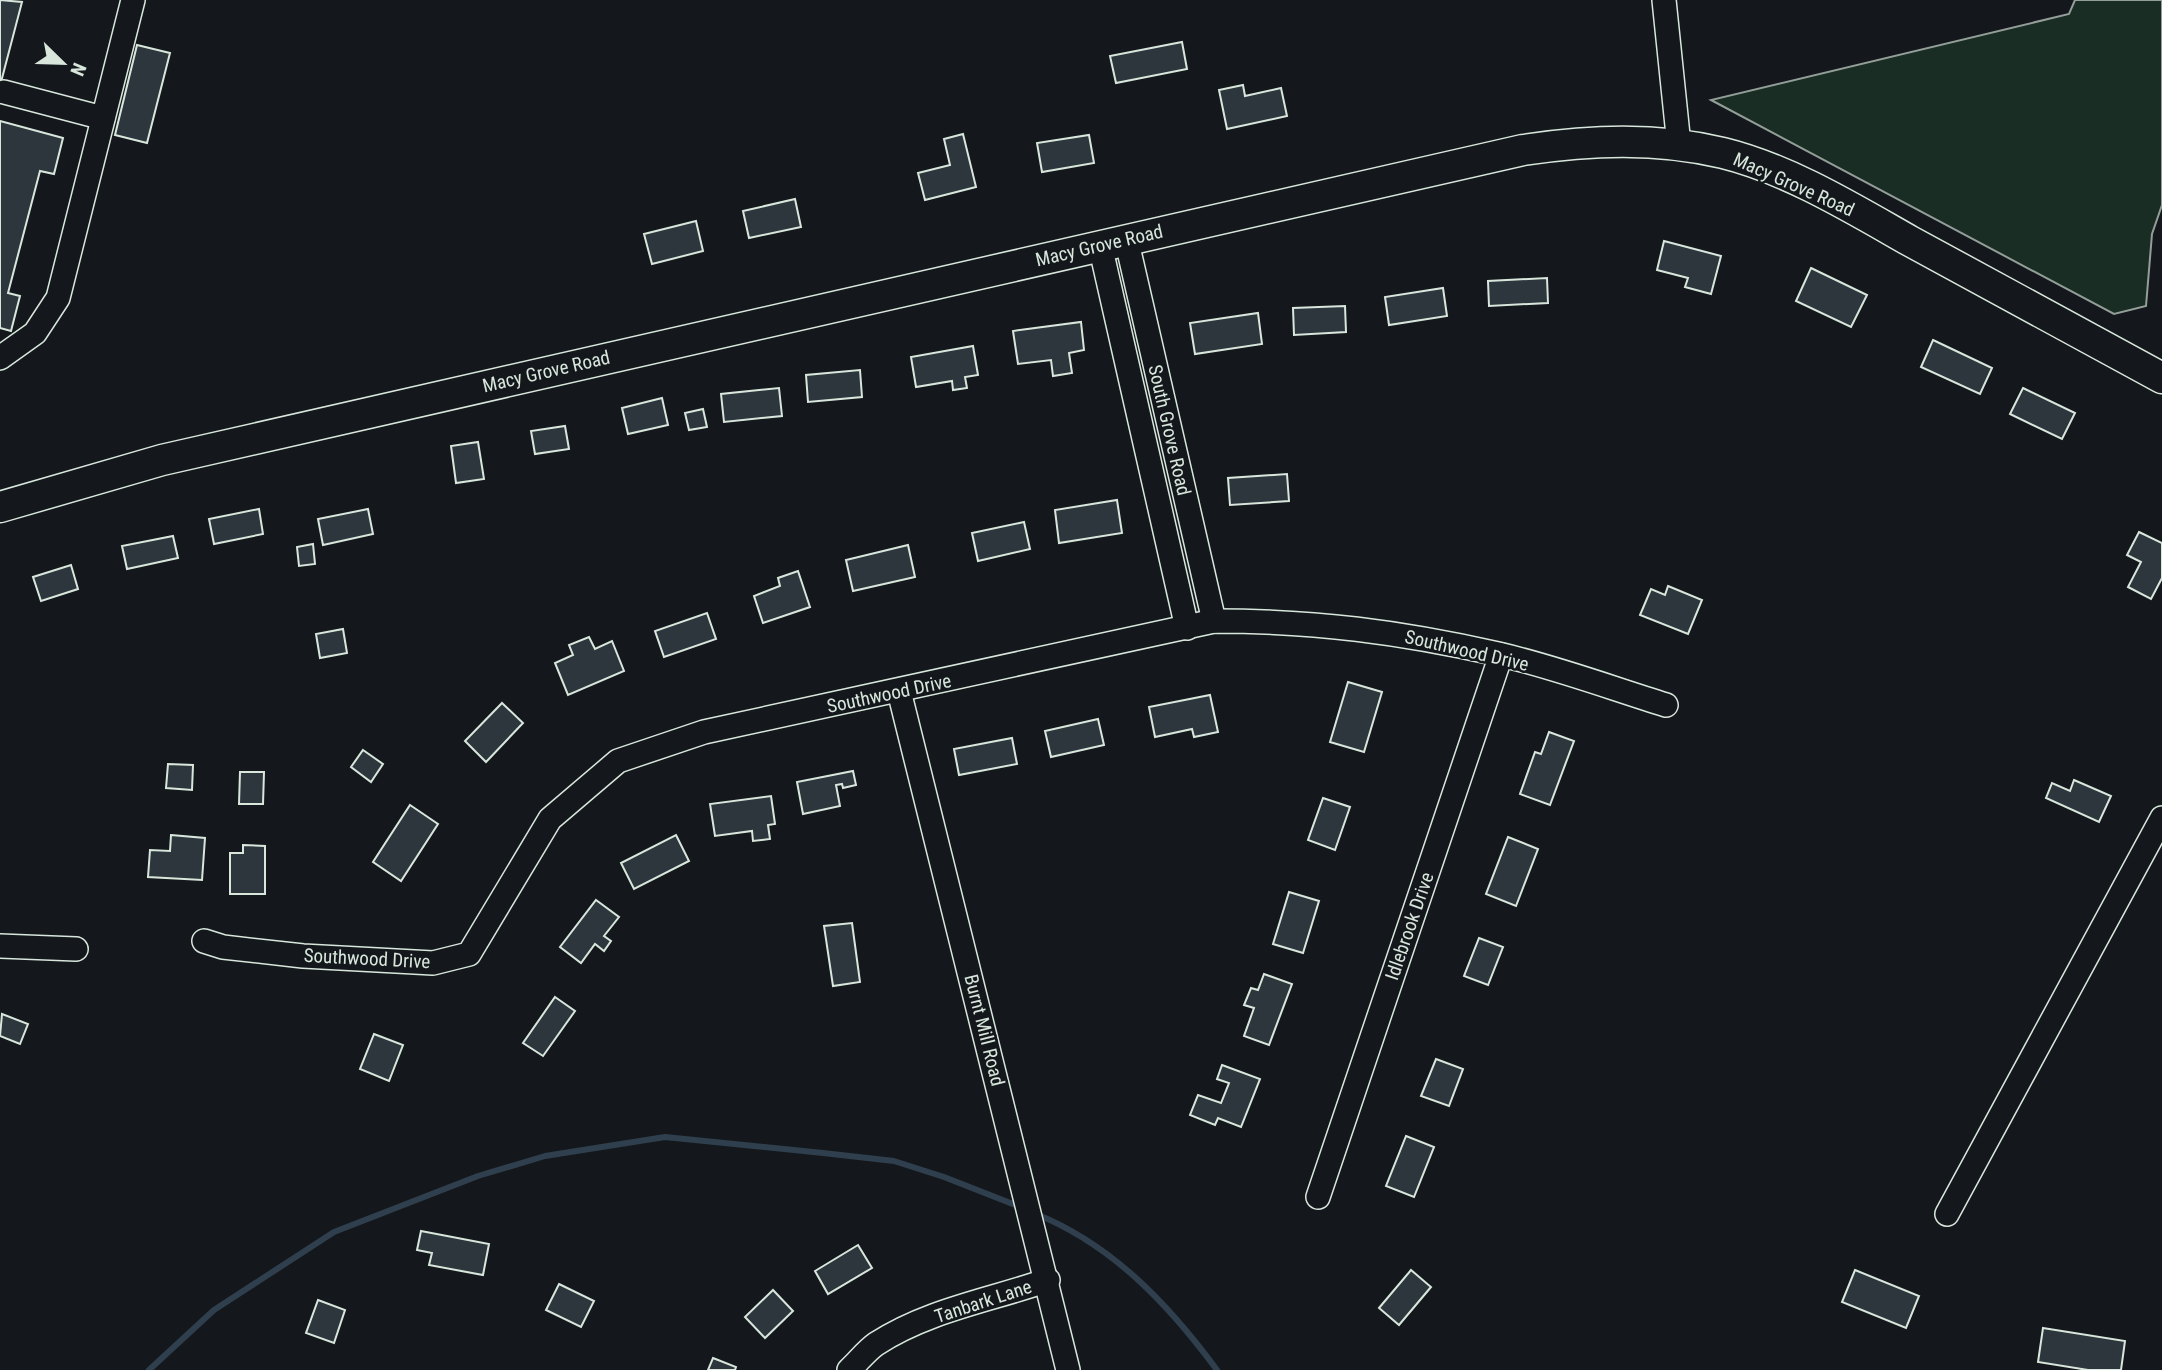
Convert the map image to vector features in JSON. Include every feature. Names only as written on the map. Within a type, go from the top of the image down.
[{"type":"main road","name":"Macy Grove Road","points":[[0,507],[162,460],[1113,241],[1522,150],[1574,142],[1625,141],[1679,145],[1725,153],[1844,204],[2162,378]]},
{"type":"street","points":[[0,358],[35,333],[58,298],[133,0]]},
{"type":"street","points":[[1664,0],[1679,145]]},
{"type":"street","points":[[4,92],[103,118]]},
{"type":"street","name":"South Grove Road","points":[[1113,241],[1214,621]]},
{"type":"street","name":"South Grove Road","points":[[1113,241],[1188,628]]},
{"type":"street","name":"Southwood Drive","points":[[204,941],[223,947],[303,956],[433,963],[469,954],[550,819],[618,761],[704,732],[1214,621],[1292,621],[1377,630],[1501,655],[1666,705]]},
{"type":"street","name":"Idlebrook Drive","points":[[1318,1197],[1501,655]]},
{"type":"street","name":"Burnt Mill Road","points":[[899,691],[1048,1280],[1068,1370]]},
{"type":"street","points":[[1947,1214],[2162,818]]},
{"type":"street","points":[[0,946],[76,949]]},
{"type":"street","name":"Tanbark Lane","points":[[849,1370],[875,1345],[939,1313],[994,1299],[1048,1280]]},
{"type":"green space","points":[[2075,0],[2162,0],[2162,205],[2152,234],[2146,306],[2114,314],[1711,100],[2069,14]]},
{"type":"building","points":[[0,0],[22,2],[0,86]]},
{"type":"building","points":[[1182,42],[1187,69],[1116,83],[1110,56]]},
{"type":"building","points":[[137,45],[170,53],[147,143],[115,135]]},
{"type":"building","points":[[1243,85],[1245,96],[1281,88],[1287,116],[1227,129],[1219,90]]},
{"type":"building","points":[[0,121],[63,138],[54,174],[40,171],[8,293],[20,296],[11,331],[0,328]]},
{"type":"building","points":[[963,134],[976,187],[925,200],[918,173],[950,165],[944,139]]},
{"type":"building","points":[[1089,135],[1094,163],[1042,172],[1037,143]]},
{"type":"building","points":[[795,199],[801,227],[749,238],[743,211]]},
{"type":"building","points":[[696,221],[703,251],[652,264],[644,234]]},
{"type":"building","points":[[1664,241],[1721,256],[1711,294],[1685,287],[1688,278],[1657,270]]},
{"type":"building","points":[[1811,268],[1867,295],[1851,327],[1796,301]]},
{"type":"building","points":[[1547,278],[1548,303],[1489,306],[1488,281]]},
{"type":"building","points":[[1443,288],[1447,316],[1389,325],[1385,297]]},
{"type":"building","points":[[1345,306],[1346,332],[1294,335],[1293,308]]},
{"type":"building","points":[[1258,313],[1262,344],[1195,354],[1190,323]]},
{"type":"building","points":[[1081,322],[1084,350],[1069,353],[1072,373],[1053,376],[1051,360],[1018,364],[1013,331]]},
{"type":"building","points":[[1933,340],[1992,368],[1980,394],[1921,367]]},
{"type":"building","points":[[973,346],[978,375],[965,377],[967,388],[953,390],[952,381],[916,387],[911,357]]},
{"type":"building","points":[[860,370],[862,397],[808,402],[806,375]]},
{"type":"building","points":[[779,388],[782,416],[724,422],[721,394]]},
{"type":"building","points":[[2023,388],[2075,413],[2062,439],[2010,414]]},
{"type":"building","points":[[662,398],[668,425],[628,434],[622,408]]},
{"type":"building","points":[[703,409],[707,427],[689,430],[685,413]]},
{"type":"building","points":[[565,426],[569,449],[535,454],[531,431]]},
{"type":"building","points":[[478,442],[484,479],[456,483],[451,446]]},
{"type":"building","points":[[1287,474],[1289,501],[1230,505],[1228,478]]},
{"type":"building","points":[[1117,500],[1122,533],[1059,543],[1055,510]]},
{"type":"building","points":[[259,509],[263,534],[214,544],[209,519]]},
{"type":"building","points":[[368,509],[373,534],[323,545],[318,519]]},
{"type":"building","points":[[1024,522],[1030,549],[978,561],[972,533]]},
{"type":"building","points":[[2139,532],[2162,543],[2162,578],[2151,599],[2128,587],[2141,562],[2127,555]]},
{"type":"building","points":[[173,536],[178,558],[127,569],[122,546]]},
{"type":"building","points":[[313,544],[315,564],[299,566],[297,547]]},
{"type":"building","points":[[908,545],[915,577],[853,591],[846,560]]},
{"type":"building","points":[[71,565],[78,589],[41,601],[33,577]]},
{"type":"building","points":[[798,571],[810,607],[763,623],[754,596],[780,586],[778,578]]},
{"type":"building","points":[[1668,586],[1702,600],[1688,634],[1640,615],[1651,589],[1665,595]]},
{"type":"building","points":[[707,613],[716,639],[664,657],[655,631]]},
{"type":"building","points":[[343,629],[347,653],[320,658],[316,634]]},
{"type":"building","points":[[589,637],[595,649],[612,641],[624,671],[568,695],[555,663],[573,655],[569,645]]},
{"type":"building","points":[[1348,682],[1382,692],[1364,752],[1330,742]]},
{"type":"building","points":[[1210,695],[1218,732],[1194,737],[1192,729],[1155,737],[1149,707]]},
{"type":"building","points":[[502,703],[523,723],[486,762],[465,741]]},
{"type":"building","points":[[1098,719],[1104,745],[1051,757],[1045,731]]},
{"type":"building","points":[[1549,732],[1574,741],[1550,805],[1520,794],[1535,752],[1541,754]]},
{"type":"building","points":[[1012,738],[1017,764],[959,775],[954,749]]},
{"type":"building","points":[[363,750],[383,764],[371,782],[351,767]]},
{"type":"building","points":[[168,764],[193,765],[192,790],[166,788]]},
{"type":"building","points":[[853,771],[856,785],[843,788],[842,784],[836,785],[840,806],[803,814],[797,782]]},
{"type":"building","points":[[240,772],[264,772],[263,804],[239,804]]},
{"type":"building","points":[[2074,780],[2111,796],[2099,822],[2046,798],[2052,783],[2070,791]]},
{"type":"building","points":[[771,796],[775,824],[768,825],[770,839],[753,841],[752,831],[715,836],[710,804]]},
{"type":"building","points":[[1323,798],[1350,807],[1335,850],[1308,840]]},
{"type":"building","points":[[410,805],[438,824],[401,881],[373,862]]},
{"type":"building","points":[[171,835],[205,838],[202,880],[148,877],[150,850],[170,851]]},
{"type":"building","points":[[676,835],[689,861],[634,889],[621,863]]},
{"type":"building","points":[[1508,837],[1538,849],[1516,906],[1486,894]]},
{"type":"building","points":[[243,845],[265,846],[265,894],[230,894],[230,853],[243,853]]},
{"type":"building","points":[[1289,892],[1319,901],[1303,953],[1273,944]]},
{"type":"building","points":[[596,900],[619,917],[604,936],[611,941],[604,951],[595,944],[581,963],[560,947]]},
{"type":"building","points":[[852,923],[860,982],[833,986],[824,926]]},
{"type":"building","points":[[1479,938],[1503,947],[1488,985],[1464,976]]},
{"type":"building","points":[[1264,974],[1292,984],[1269,1045],[1244,1036],[1254,1008],[1244,1005],[1251,988],[1258,990]]},
{"type":"building","points":[[555,997],[575,1011],[543,1056],[523,1043]]},
{"type":"building","points":[[2,1014],[28,1024],[20,1044],[0,1036]]},
{"type":"building","points":[[374,1034],[403,1045],[389,1081],[360,1069]]},
{"type":"building","points":[[1436,1059],[1463,1069],[1449,1106],[1421,1096]]},
{"type":"building","points":[[1222,1065],[1260,1079],[1241,1127],[1218,1118],[1215,1125],[1190,1115],[1198,1095],[1221,1103],[1229,1083],[1217,1079]]},
{"type":"building","points":[[1406,1136],[1434,1147],[1414,1197],[1386,1186]]},
{"type":"building","points":[[421,1231],[489,1244],[483,1275],[429,1265],[432,1253],[417,1250]]},
{"type":"building","points":[[858,1245],[872,1268],[828,1294],[815,1271]]},
{"type":"building","points":[[1411,1270],[1431,1287],[1399,1325],[1379,1308]]},
{"type":"building","points":[[1855,1270],[1919,1296],[1906,1328],[1842,1302]]},
{"type":"building","points":[[559,1284],[594,1301],[581,1327],[546,1310]]},
{"type":"building","points":[[773,1290],[793,1311],[765,1338],[745,1317]]},
{"type":"building","points":[[318,1300],[345,1310],[334,1343],[306,1333]]},
{"type":"building","points":[[2043,1328],[2125,1341],[2121,1370],[2088,1370],[2038,1362]]},
{"type":"building","points":[[713,1358],[736,1367],[735,1370],[708,1370]]},
{"type":"waterway","points":[[149,1370],[214,1310],[334,1232],[478,1176],[545,1156],[665,1137],[823,1153],[894,1161],[1023,1208]]},
{"type":"waterway","points":[[1036,1214],[1090,1242],[1137,1279],[1159,1300],[1217,1370]]}]
